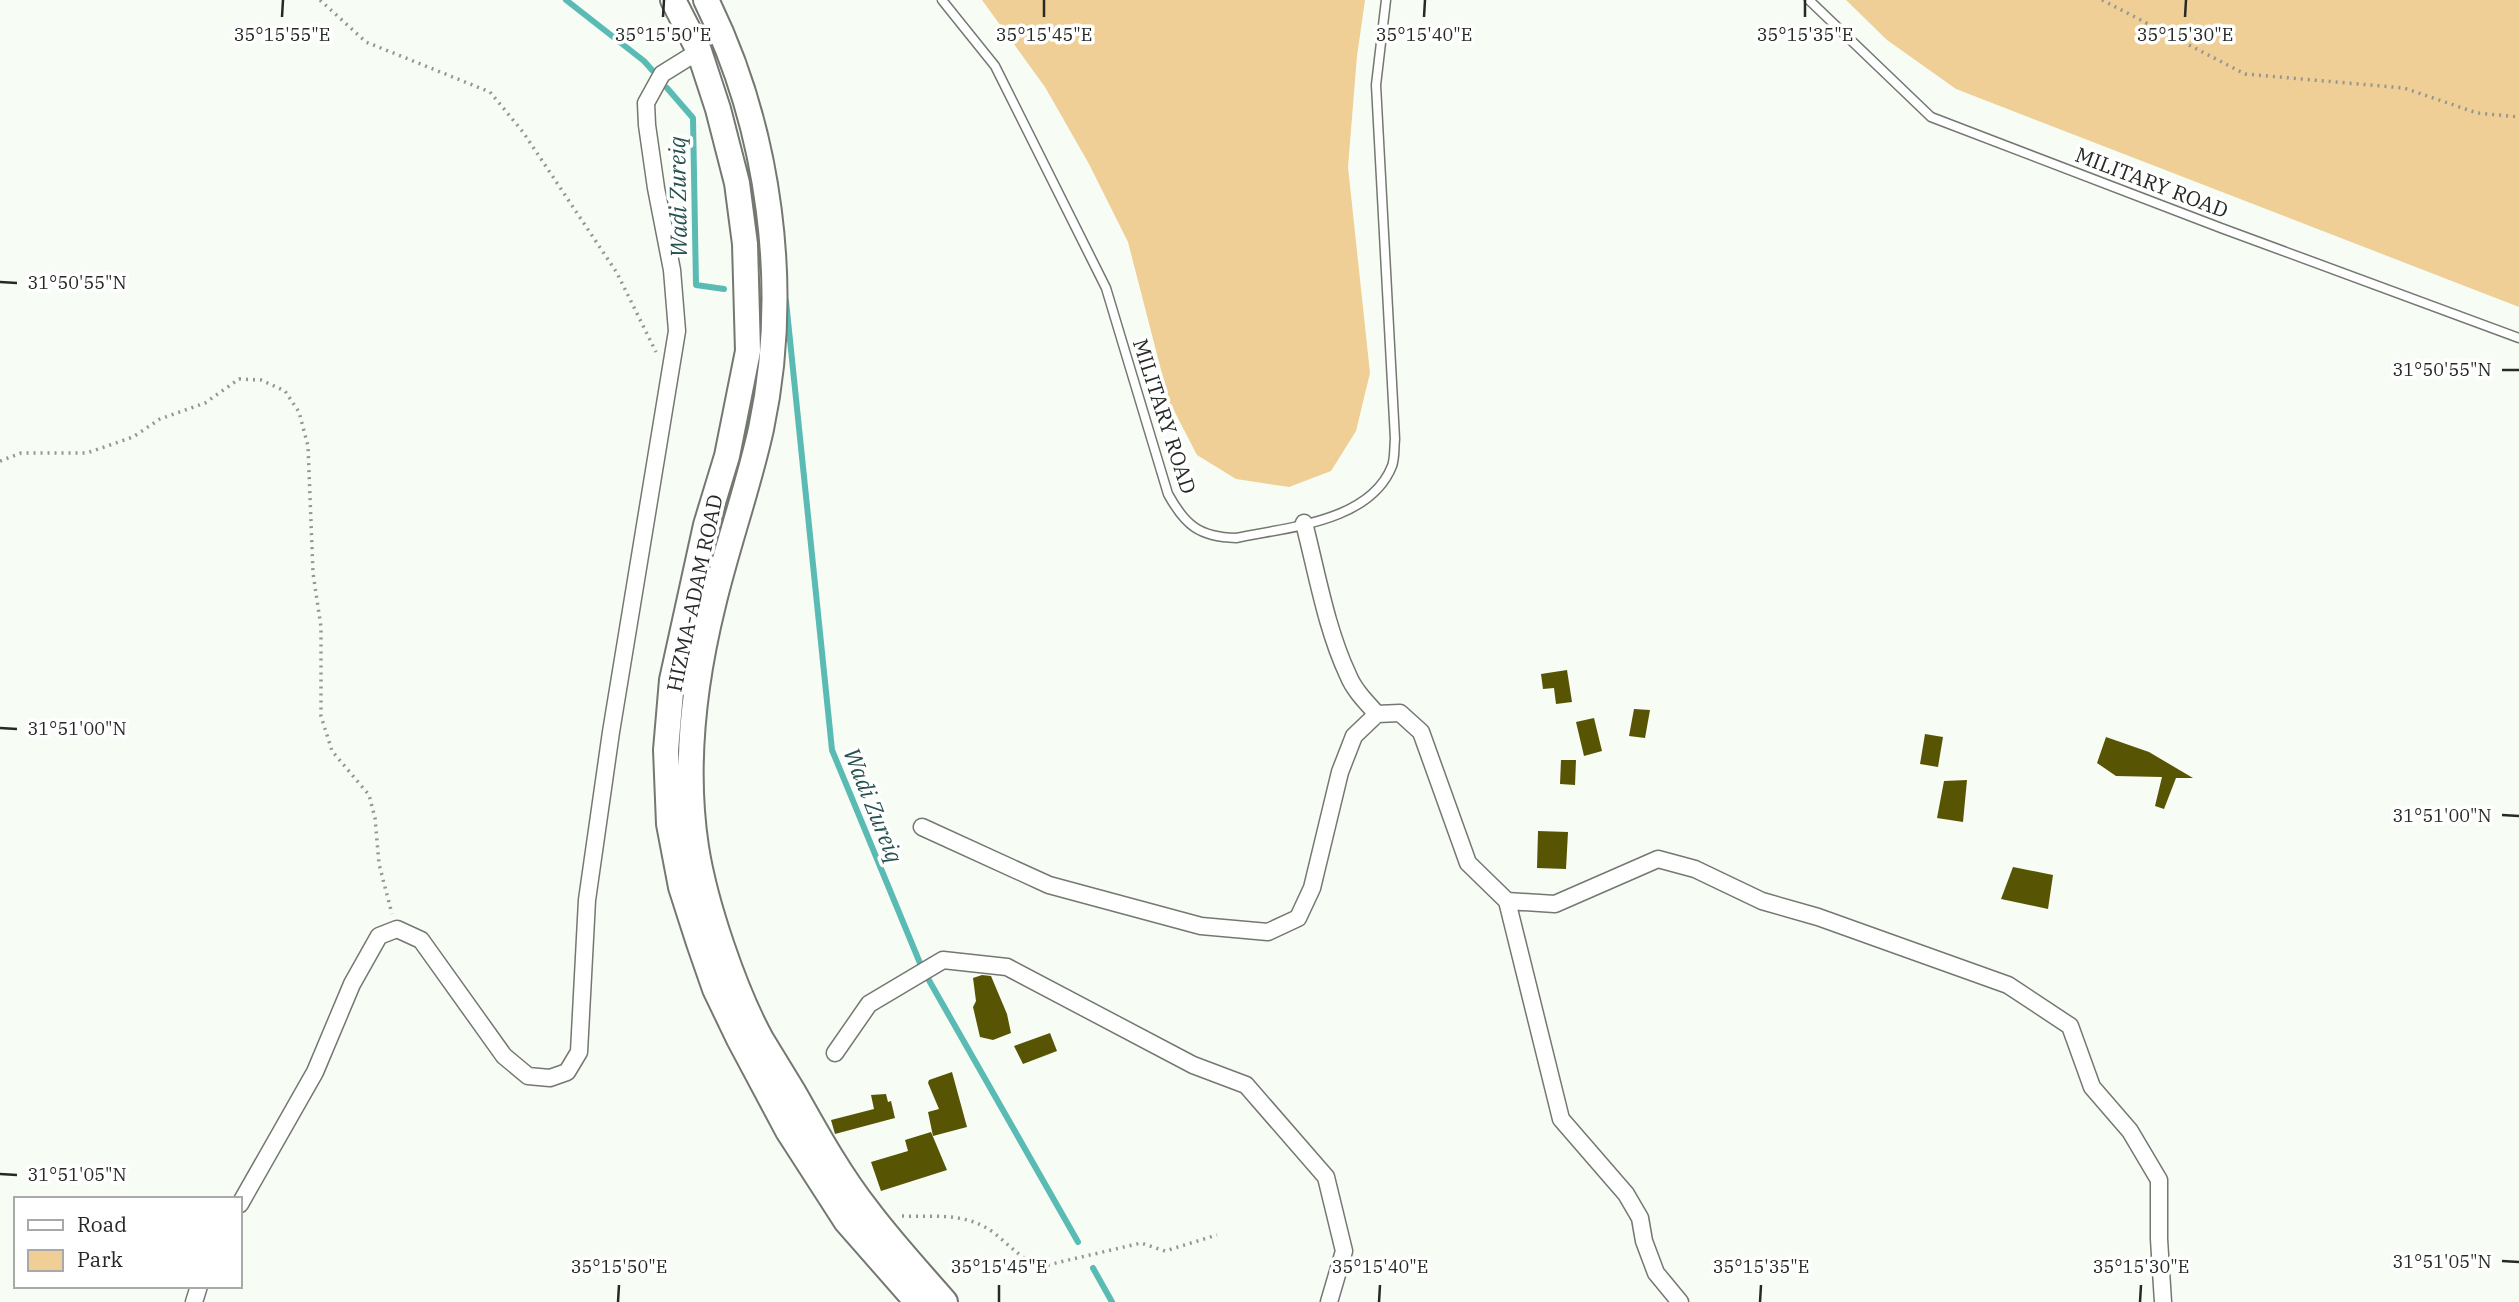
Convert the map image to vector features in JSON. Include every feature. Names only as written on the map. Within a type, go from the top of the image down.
[{"type":"main road","name":"HIZMA-ADAM ROAD","points":[[673,0],[699,51],[718,109],[737,183],[746,244],[749,297],[748,351],[727,456],[706,524],[672,680],[666,750],[668,824],[681,887],[699,943],[715,989],[739,1039],[788,1131],[846,1221],[917,1302]]},
{"type":"main road","name":"HIZMA-ADAM ROAD","points":[[706,0],[724,36],[755,132],[772,235],[774,336],[761,428],[712,608],[699,678],[691,753],[696,846],[721,940],[760,1037],[825,1150],[868,1211],[944,1302]]},
{"type":"street","points":[[242,1201],[315,1072],[352,984],[379,936],[397,929],[421,940],[504,1056],[528,1076],[550,1078],[567,1072],[579,1052],[587,901],[613,719],[670,387],[677,331],[673,282],[656,188],[646,103],[662,74],[699,51]]},
{"type":"street","points":[[1304,523],[1332,629],[1348,677],[1377,714]]},
{"type":"street","points":[[922,827],[1049,886],[1201,926],[1268,932],[1298,918],[1312,888],[1340,772],[1354,736],[1377,714],[1400,713],[1421,732],[1468,863],[1507,901],[1561,1119],[1626,1194],[1640,1218],[1644,1241],[1656,1273],[1680,1302]]},
{"type":"street","points":[[1507,901],[1555,904],[1658,859],[1695,869],[1762,901],[1818,917],[2008,985],[2070,1026],[2092,1087],[2130,1131],[2159,1180],[2163,1302]]},
{"type":"street","points":[[835,1053],[869,1004],[943,960],[1007,967],[1193,1065],[1245,1085],[1326,1177],[1344,1251],[1329,1302]]},
{"type":"lane","name":"MILITARY ROAD","points":[[942,0],[995,66],[1106,288],[1168,494],[1175,508],[1186,522],[1201,532],[1236,538],[1342,513],[1364,502],[1382,484],[1393,464],[1395,439],[1376,85],[1386,0]]},
{"type":"lane","name":"MILITARY ROAD","points":[[1808,0],[1931,117],[2519,338]]},
{"type":"path","points":[[320,0],[366,42],[491,92],[523,132],[617,273],[670,387]]},
{"type":"path","points":[[2102,0],[2245,74],[2404,88],[2477,113],[2519,117]]},
{"type":"path","points":[[0,461],[20,453],[87,453],[133,437],[160,419],[205,403],[239,379],[261,380],[285,391],[299,412],[308,446],[313,573],[321,627],[321,716],[332,751],[369,795],[376,818],[379,864],[386,898],[397,929]]},
{"type":"path","points":[[902,1216],[959,1216],[991,1230],[1026,1260],[1039,1266],[1140,1243],[1166,1251],[1217,1235]]},
{"type":"green space","points":[[982,0],[1365,0],[1357,56],[1348,167],[1370,373],[1356,431],[1331,471],[1289,487],[1236,479],[1197,455],[1169,401],[1128,242],[1089,164],[1045,87]]},
{"type":"green space","points":[[1846,0],[2519,0],[2519,307],[1956,89],[1887,40]]},
{"type":"building","points":[[1567,670],[1572,702],[1556,704],[1554,688],[1543,689],[1541,674]]},
{"type":"building","points":[[1634,709],[1650,710],[1645,738],[1629,736]]},
{"type":"building","points":[[1594,718],[1602,751],[1584,756],[1576,722]]},
{"type":"building","points":[[1925,734],[1943,737],[1938,767],[1920,764]]},
{"type":"building","points":[[2106,737],[2149,752],[2193,778],[2176,778],[2164,809],[2155,806],[2162,777],[2116,776],[2097,763]]},
{"type":"building","points":[[1561,760],[1576,760],[1575,785],[1560,784]]},
{"type":"building","points":[[1967,780],[1963,822],[1937,818],[1944,781]]},
{"type":"building","points":[[1538,831],[1568,832],[1566,869],[1537,868]]},
{"type":"building","points":[[2013,867],[2053,875],[2048,909],[2001,899]]},
{"type":"building","points":[[991,976],[1007,1014],[1011,1033],[993,1040],[980,1037],[973,1007],[976,1001],[973,978]]},
{"type":"building","points":[[1050,1033],[1057,1051],[1023,1064],[1014,1046]]},
{"type":"building","points":[[952,1072],[967,1127],[933,1136],[928,1112],[939,1109],[928,1083],[929,1080]]},
{"type":"building","points":[[886,1094],[888,1102],[891,1101],[895,1118],[835,1134],[831,1120],[874,1109],[871,1095]]},
{"type":"building","points":[[931,1132],[947,1170],[881,1191],[871,1162],[908,1151],[905,1140]]},
{"type":"waterway","name":"Wadi Zureiq","points":[[566,0],[652,70]]},
{"type":"waterway","name":"Wadi Zureiq","points":[[667,88],[693,118],[696,285],[724,289]]},
{"type":"waterway","name":"Wadi Zureiq","points":[[786,301],[832,750],[922,968],[1078,1242]]},
{"type":"waterway","name":"Wadi Zureiq","points":[[1093,1268],[1112,1302]]}]
